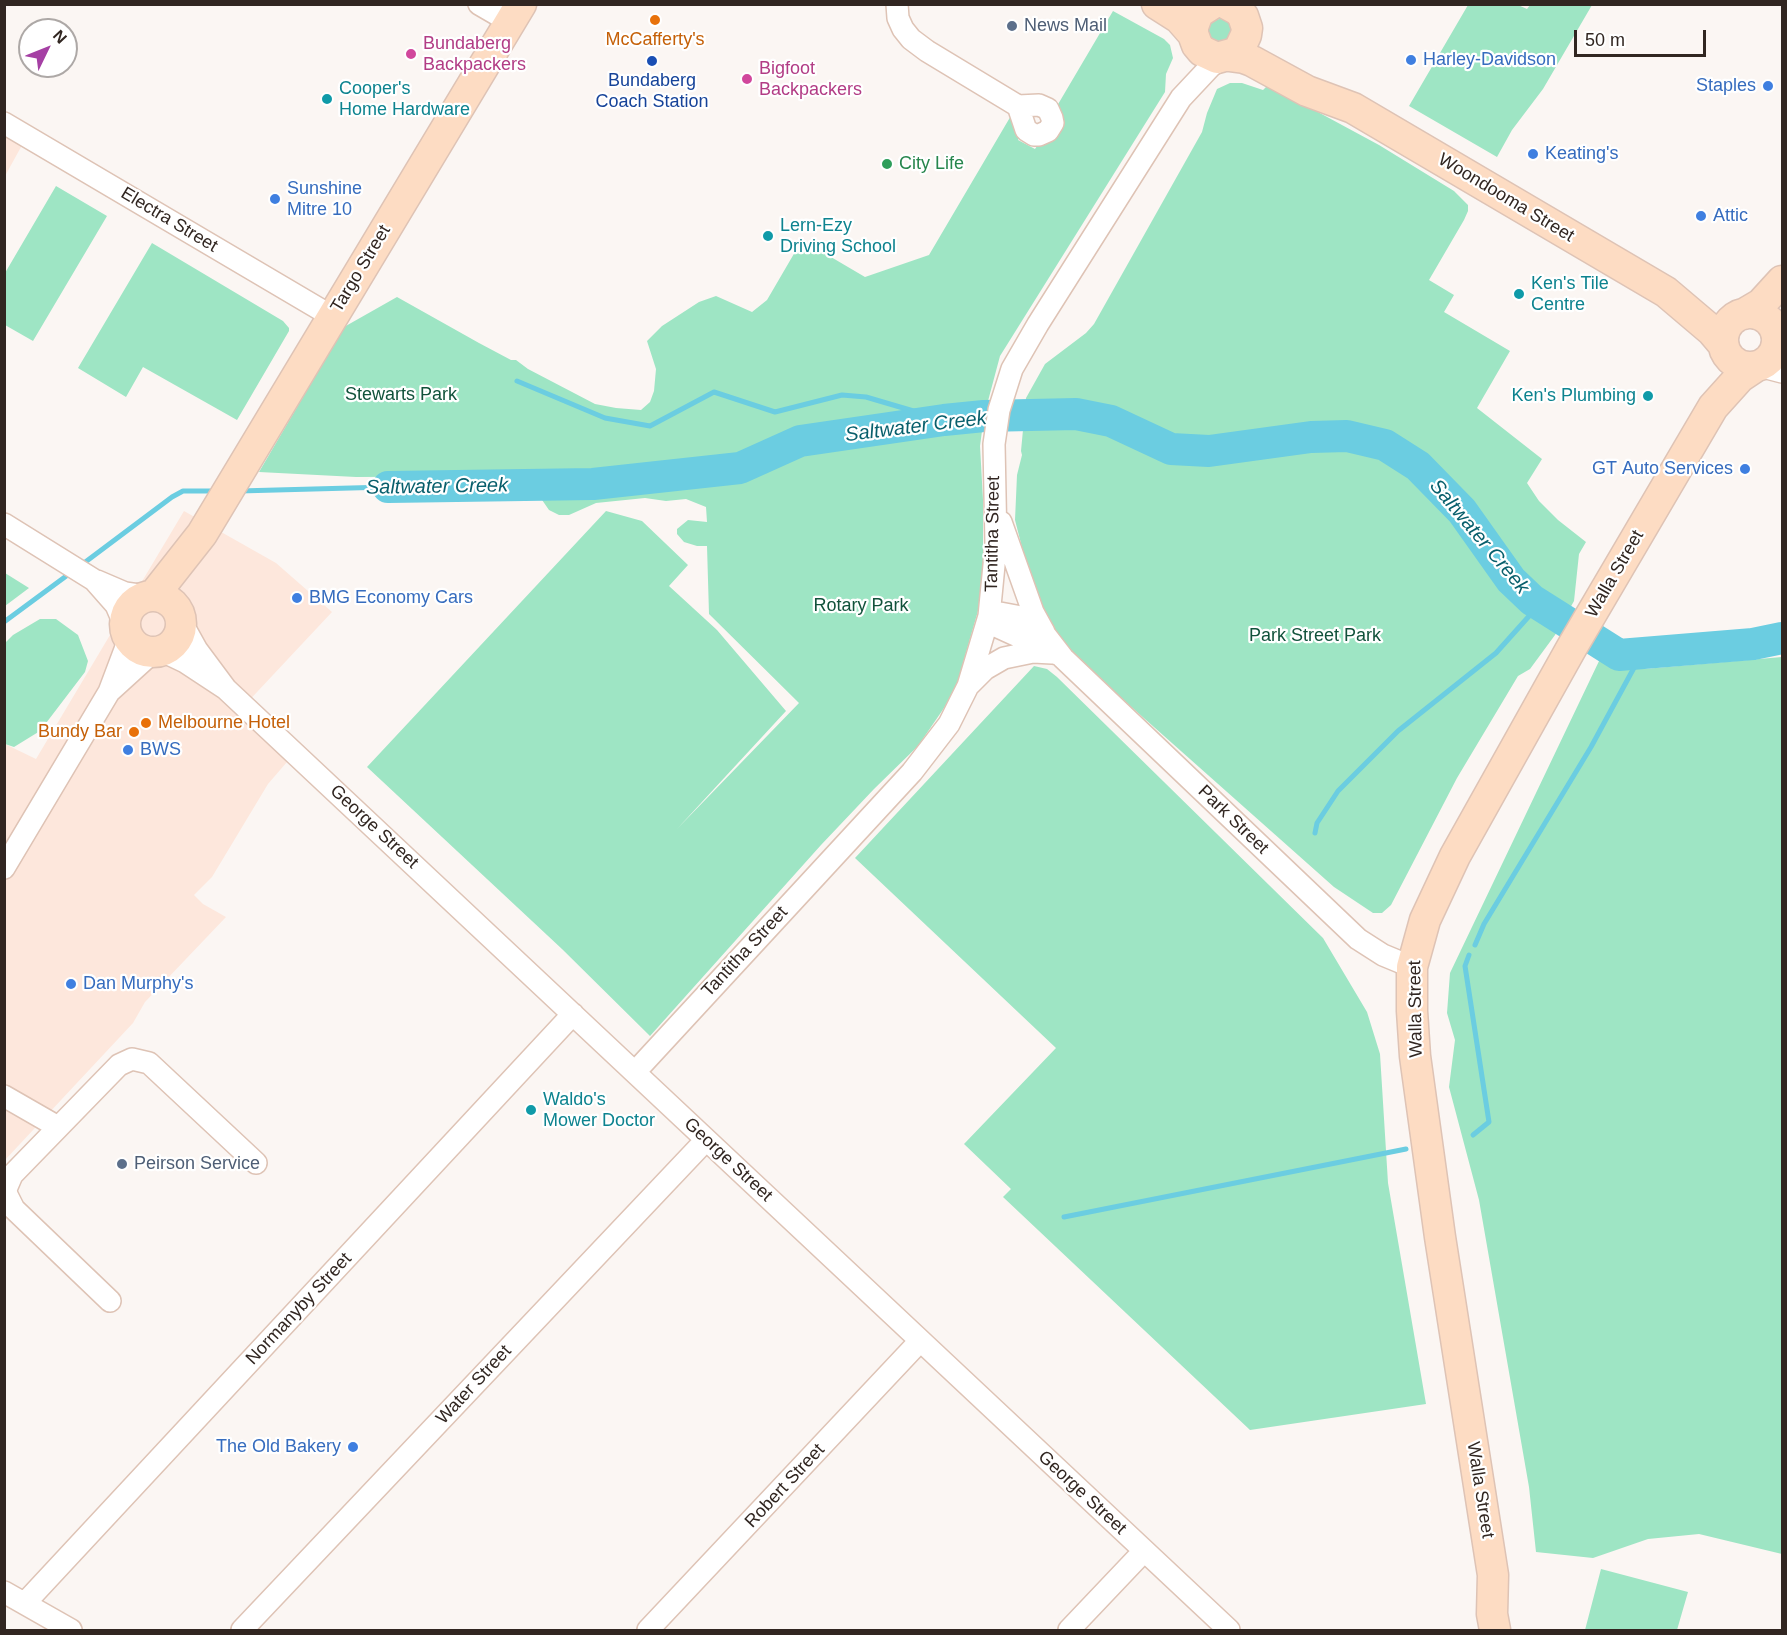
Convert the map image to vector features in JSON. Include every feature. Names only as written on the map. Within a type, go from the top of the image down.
[{"type":"street","points":[[478,4],[515,13]]},
{"type":"street","points":[[897,4],[900,24],[911,39],[1018,106]]},
{"type":"street","points":[[1157,4],[1179,18],[1193,36]]},
{"type":"street","points":[[1193,36],[1193,27],[1198,13],[1210,5]]},
{"type":"street","name":"Targo Street","points":[[150,596],[204,530],[515,13]]},
{"type":"street","points":[[1227,57],[1240,48],[1246,35],[1243,15]]},
{"type":"street","name":"Woondooma Street","points":[[1243,15],[1263,45],[1316,77],[1346,104],[1666,292],[1712,331],[1723,346]]},
{"type":"street","name":"Woondooma Street","points":[[1193,36],[1202,51],[1209,56],[1252,61],[1307,91],[1346,104]]},
{"type":"street","name":"Tantitha Street","points":[[1181,98],[1194,55],[1193,36]]},
{"type":"street","name":"Tantitha Street","points":[[634,1072],[912,772],[949,724],[968,686],[989,616],[995,573],[994,444],[996,423],[1011,369],[1181,98],[1211,66],[1227,57]]},
{"type":"street","name":"Electra Street","points":[[4,123],[333,317]]},
{"type":"street","points":[[1782,281],[1761,304],[1734,318],[1725,329],[1723,346],[1732,361],[1747,368],[1765,368],[1765,363],[1774,352],[1778,338],[1778,314],[1782,300]]},
{"type":"street","name":"Woondooma Street","points":[[1666,292],[1725,313],[1743,314]]},
{"type":"street","points":[[1743,314],[1761,316],[1767,320],[1778,338]]},
{"type":"street","name":"Walla Street","points":[[1713,406],[1723,366],[1723,346]]},
{"type":"street","name":"Walla Street","points":[[1511,1630],[1493,1575],[1440,1237],[1415,1056],[1412,967],[1425,920],[1455,856],[1572,647],[1713,406],[1740,377],[1765,368]]},
{"type":"street","name":"Park Street","points":[[994,504],[1033,612],[1060,656],[1358,939],[1383,955],[1412,967]]},
{"type":"street","points":[[4,524],[93,579],[124,593],[170,601],[181,619],[176,640],[157,651],[109,692]]},
{"type":"street","name":"Targo Street","points":[[181,619],[204,530]]},
{"type":"street","points":[[93,579],[116,605],[126,630],[137,646],[157,651]]},
{"type":"street","points":[[4,868],[109,692],[126,647],[125,619],[132,604],[150,596]]},
{"type":"street","name":"Park Street","points":[[1046,636],[1027,621],[1016,616],[1000,613],[989,616],[998,627],[1060,656]]},
{"type":"street","name":"George Street","points":[[181,619],[196,650],[226,688],[1229,1630]]},
{"type":"street","name":"George Street","points":[[157,651],[185,662],[226,688]]},
{"type":"street","points":[[968,686],[986,669],[1004,658],[1041,651],[1060,656]]},
{"type":"street","name":"Normanyby Street","points":[[24,1603],[573,1014]]},
{"type":"street","points":[[110,1301],[14,1209],[7,1196],[8,1181],[12,1175],[118,1065],[132,1059],[141,1060],[156,1068],[256,1163]]},
{"type":"street","points":[[4,1096],[58,1127]]},
{"type":"street","name":"Water Street","points":[[242,1630],[706,1140]]},
{"type":"street","name":"Robert Street","points":[[648,1630],[921,1341]]},
{"type":"street","points":[[1069,1630],[1144,1551]]},
{"type":"street","name":"Walla Street","points":[[1493,1575],[1492,1614],[1495,1630]]},
{"type":"street","points":[[4,1592],[71,1630]]},
{"type":"shaded area","points":[[5,126],[26,138],[5,176]]},
{"type":"shaded area","points":[[184,511],[276,563],[332,612],[243,707],[293,755],[268,784],[212,877],[194,895],[203,904],[226,917],[145,1002],[133,1023],[5,1160],[5,744],[36,759]]},
{"type":"green space","points":[[1468,5],[1518,5],[1527,9],[1530,5],[1592,5],[1543,89],[1512,130],[1497,157],[1409,106]]},
{"type":"green space","points":[[1113,11],[1164,39],[1170,45],[1173,58],[1166,74],[1165,92],[1000,356],[984,416],[980,446],[983,568],[978,611],[957,684],[918,746],[821,845],[650,1036],[562,949],[367,767],[606,511],[642,521],[688,565],[669,586],[717,630],[786,711],[677,829],[799,703],[709,614],[707,546],[684,542],[677,534],[677,529],[688,520],[707,522],[706,507],[686,499],[666,501],[645,498],[596,503],[569,515],[559,515],[549,510],[540,497],[558,490],[656,490],[682,484],[678,469],[552,476],[356,477],[259,472],[344,327],[397,297],[595,404],[641,410],[650,402],[654,391],[656,369],[647,341],[662,326],[699,302],[716,296],[752,312],[767,300],[802,240],[865,277],[929,255],[1012,114],[1020,135],[1018,140],[1035,149],[1053,138],[1057,106]]},
{"type":"green space","points":[[1220,19],[1229,22],[1232,31],[1229,40],[1220,43],[1211,40],[1208,31],[1211,22]]},
{"type":"green space","name":"Park Street Park","points":[[1230,83],[1242,83],[1263,90],[1270,83],[1279,91],[1379,145],[1454,191],[1468,205],[1464,220],[1429,280],[1454,295],[1444,312],[1510,351],[1477,408],[1542,459],[1527,483],[1539,501],[1558,520],[1586,542],[1579,554],[1574,601],[1555,635],[1530,669],[1518,676],[1457,778],[1391,905],[1382,913],[1373,913],[1334,887],[1083,664],[1065,645],[1046,616],[1028,571],[1015,520],[1017,475],[1022,455],[1026,398],[1045,364],[1086,333],[1094,324],[1202,132],[1217,89]]},
{"type":"green space","points":[[56,186],[107,216],[33,341],[5,325],[5,273]]},
{"type":"green space","points":[[152,243],[283,321],[289,328],[237,420],[143,367],[126,397],[78,368]]},
{"type":"green space","points":[[5,573],[29,588],[5,606]]},
{"type":"green space","points":[[40,619],[56,619],[78,635],[88,661],[85,672],[40,731],[14,747],[5,744],[5,643],[13,635]]},
{"type":"green space","points":[[1782,657],[1782,1554],[1699,1534],[1648,1539],[1593,1558],[1536,1552],[1529,1487],[1479,1200],[1449,1087],[1455,1040],[1447,1013],[1450,973],[1600,659],[1644,669]]},
{"type":"green space","points":[[1034,666],[1047,669],[1057,677],[1323,938],[1367,1012],[1380,1054],[1388,1183],[1426,1404],[1250,1430],[1003,1197],[1011,1189],[964,1144],[1056,1048],[855,858]]},
{"type":"green space","points":[[1601,1569],[1688,1592],[1677,1630],[1585,1630]]},
{"type":"waterway","points":[[517,381],[605,418],[650,426],[714,392],[775,412],[842,395],[866,397],[944,420]]},
{"type":"waterway","name":"Saltwater Creek","points":[[388,487],[593,484],[740,468],[800,441],[984,416],[1076,414],[1111,421],[1171,449],[1209,451],[1311,437],[1347,436],[1385,445],[1418,466],[1462,511],[1511,580],[1532,600],[1619,655],[1753,644],[1782,638]]},
{"type":"waterway","name":"Saltwater Creek","points":[[239,491],[388,487]]},
{"type":"waterway","name":"Saltwater Creek","points":[[80,566],[172,497],[183,491],[215,491]]},
{"type":"waterway","name":"Saltwater Creek","points":[[4,622],[73,571]]},
{"type":"waterway","points":[[1315,833],[1317,823],[1338,791],[1398,731],[1496,653],[1539,605]]},
{"type":"waterway","points":[[1475,945],[1484,924],[1591,747],[1642,653]]},
{"type":"waterway","points":[[1469,955],[1465,966],[1489,1122],[1473,1135]]},
{"type":"waterway","points":[[1064,1217],[1406,1149]]},
{"type":"place","name":"McCafferty's","points":[[655,20]]},
{"type":"place","name":"News Mail","points":[[1012,26]]},
{"type":"place","name":"Bundaberg Backpackers","points":[[411,54]]},
{"type":"place","name":"Harley-Davidson","points":[[1411,60]]},
{"type":"place","name":"Bundaberg Coach Station","points":[[652,61]]},
{"type":"place","name":"Bigfoot Backpackers","points":[[747,79]]},
{"type":"place","name":"Staples","points":[[1768,86]]},
{"type":"place","name":"Cooper's Home Hardware","points":[[327,99]]},
{"type":"place","name":"Keating's","points":[[1533,154]]},
{"type":"place","name":"City Life","points":[[887,164]]},
{"type":"place","name":"Sunshine Mitre 10","points":[[275,199]]},
{"type":"place","name":"Attic","points":[[1701,216]]},
{"type":"place","name":"Lern-Ezy Driving School","points":[[768,236]]},
{"type":"place","name":"Ken's Tile Centre","points":[[1519,294]]},
{"type":"place","name":"Ken's Plumbing","points":[[1648,396]]},
{"type":"place","name":"GT Auto Services","points":[[1745,469]]},
{"type":"place","name":"BMG Economy Cars","points":[[297,598]]},
{"type":"place","name":"Melbourne Hotel","points":[[146,723]]},
{"type":"place","name":"Bundy Bar","points":[[134,732]]},
{"type":"place","name":"BWS","points":[[128,750]]},
{"type":"place","name":"Dan Murphy's","points":[[71,984]]},
{"type":"place","name":"Waldo's Mower Doctor","points":[[531,1110]]},
{"type":"place","name":"Peirson Service","points":[[122,1164]]},
{"type":"place","name":"The Old Bakery","points":[[353,1447]]},
{"type":"park label","name":"Stewarts Park","points":[[401,395]]},
{"type":"park label","name":"Rotary Park","points":[[861,606]]}]
